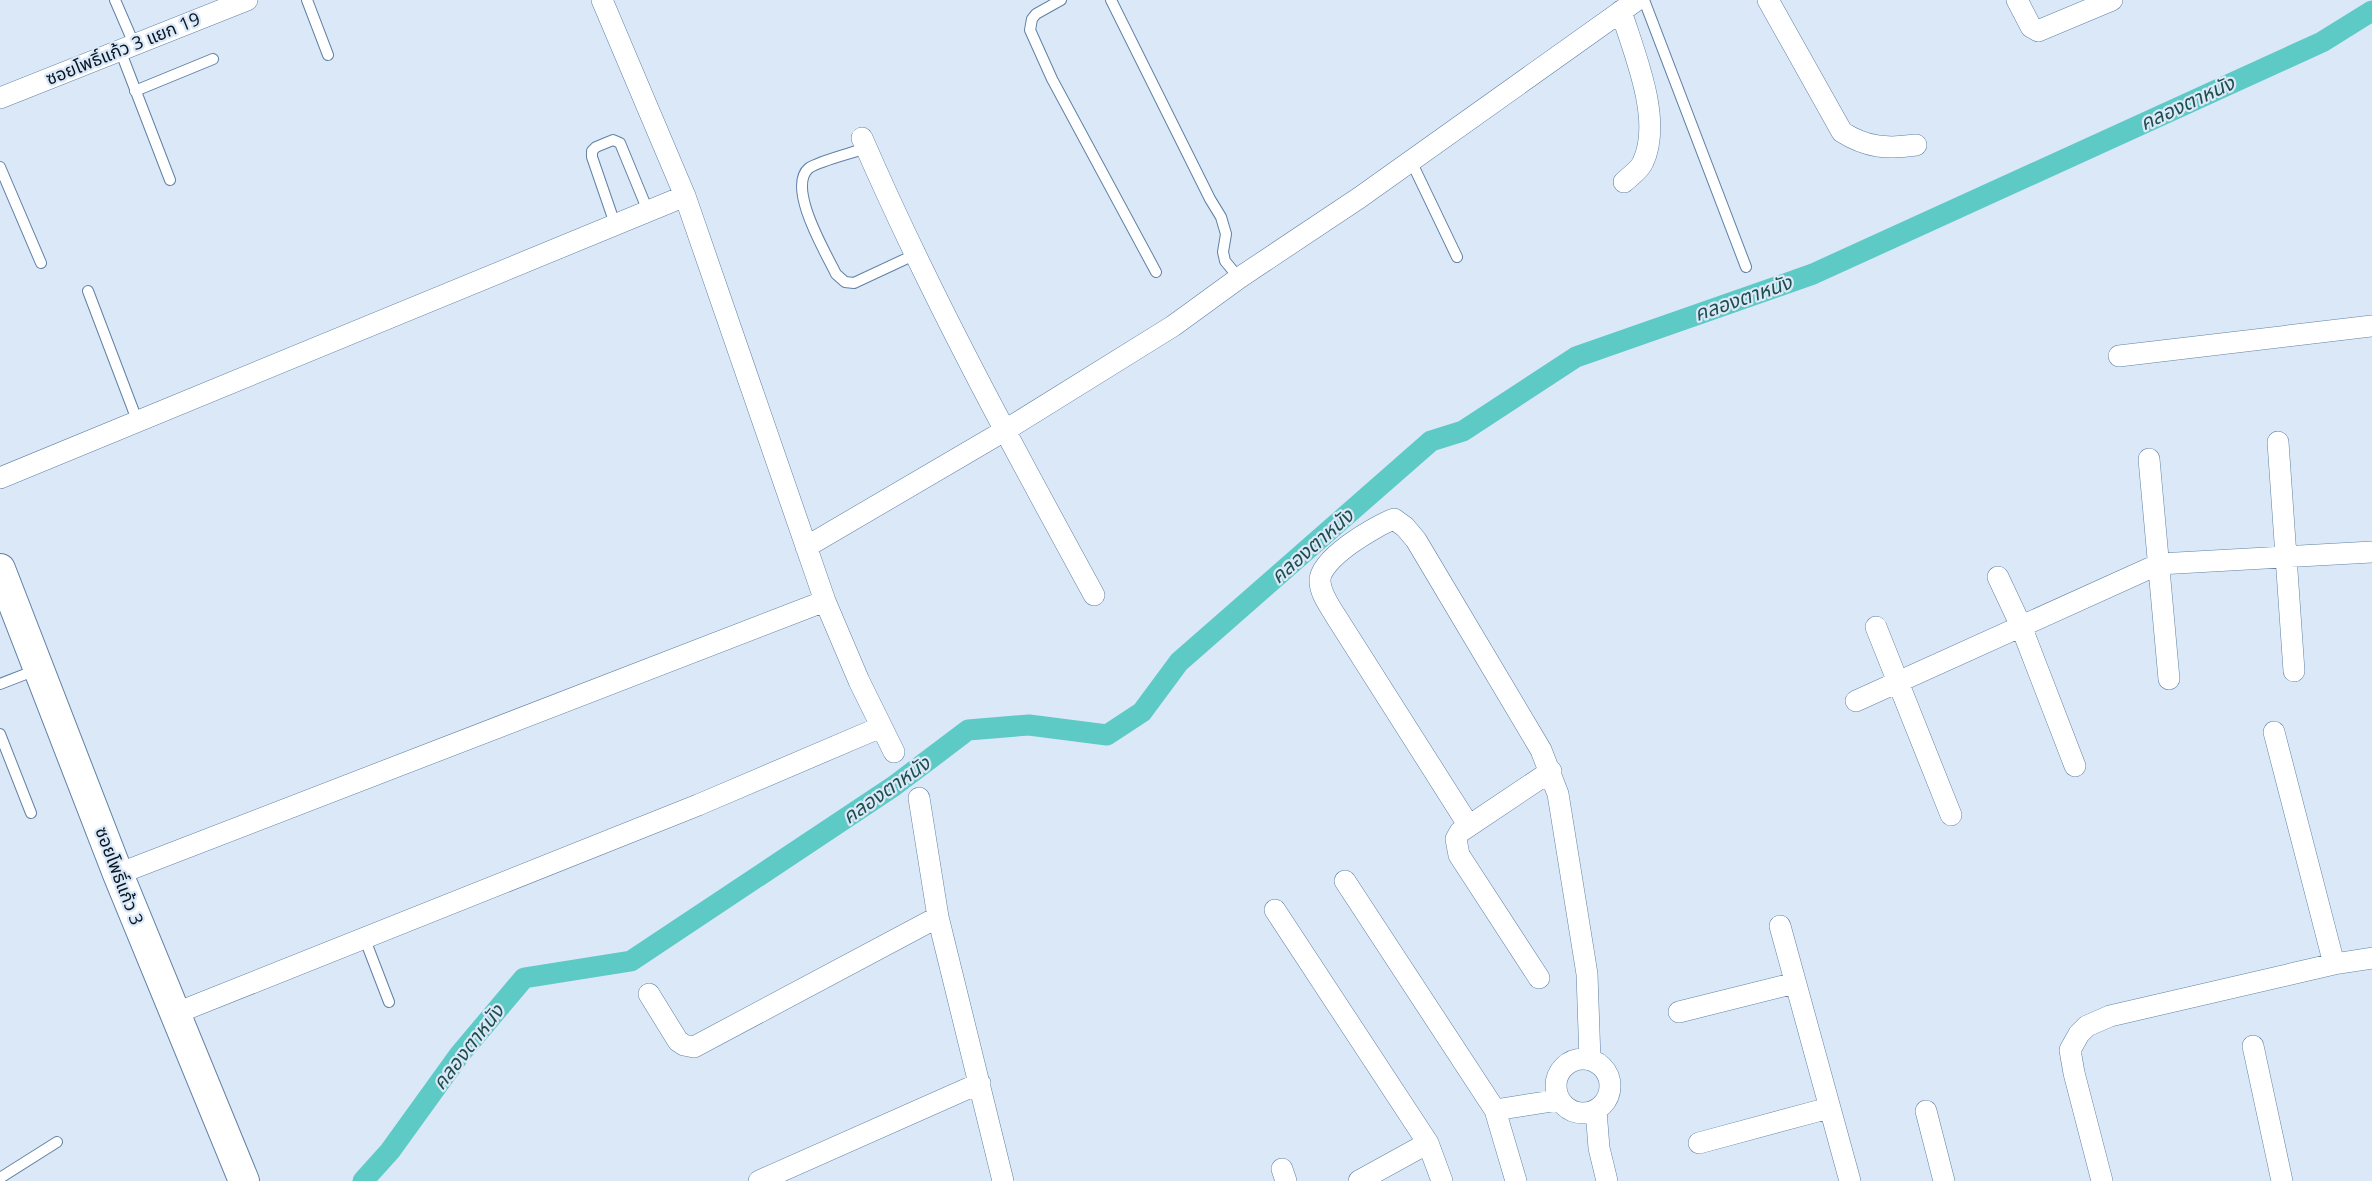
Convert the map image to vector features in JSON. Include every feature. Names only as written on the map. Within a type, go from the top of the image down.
[{"type":"street","name":"ซอยโพธิ์แก้ว 3 แยก 19","points":[[0,98],[247,0]]},
{"type":"street","points":[[602,0],[685,196],[825,601],[894,752]]},
{"type":"street","points":[[1768,0],[1842,132],[1858,142],[1871,145],[1892,148],[1917,145]]},
{"type":"street","points":[[2017,0],[2031,27],[2038,31],[2112,0]]},
{"type":"street","points":[[806,547],[1004,431],[1173,326],[1629,6],[1649,117],[1649,146],[1642,165],[1624,182]]},
{"type":"street","points":[[864,143],[914,255],[1004,431],[1094,595]]},
{"type":"street","points":[[0,478],[685,196]]},
{"type":"street","points":[[2119,356],[2372,326]]},
{"type":"street","points":[[2278,442],[2294,671]]},
{"type":"street","points":[[2149,459],[2169,679]]},
{"type":"street","points":[[1469,826],[1335,615],[1324,596],[1320,582],[1321,572],[1333,557],[1382,524],[1394,519],[1405,527],[1416,540],[1541,750],[1551,771],[1558,794],[1587,974],[1590,1060]]},
{"type":"street","points":[[1856,700],[2159,564],[2372,552]]},
{"type":"street","name":"ซอยโพธิ์แก้ว 3","points":[[0,569],[118,874],[243,1181]]},
{"type":"street","points":[[1998,577],[2021,626],[2075,766]]},
{"type":"street","points":[[118,874],[825,601]]},
{"type":"street","points":[[1876,627],[1951,815]]},
{"type":"street","points":[[174,1014],[698,805],[881,727]]},
{"type":"street","points":[[2274,732],[2334,964]]},
{"type":"street","points":[[1539,978],[1460,855],[1456,839],[1460,832],[1551,771]]},
{"type":"street","points":[[919,798],[938,917],[1004,1181]]},
{"type":"street","points":[[1344,882],[1495,1110],[1516,1181]]},
{"type":"street","points":[[1275,910],[1428,1143],[1442,1181]]},
{"type":"street","points":[[649,994],[678,1041],[694,1047],[938,917]]},
{"type":"street","points":[[1780,926],[1850,1181]]},
{"type":"street","points":[[2102,1181],[2070,1050],[2079,1034],[2087,1026],[2110,1016],[2334,964],[2372,958]]},
{"type":"street","points":[[1679,1012],[1795,983]]},
{"type":"street","points":[[2253,1046],[2282,1181]]},
{"type":"street","points":[[1580,1059],[1590,1060],[1600,1065],[1607,1073],[1610,1083],[1609,1094],[1604,1104],[1596,1110],[1586,1113],[1575,1112],[1566,1108],[1559,1100],[1556,1089],[1557,1079],[1562,1069],[1570,1062],[1580,1059]]},
{"type":"street","points":[[759,1181],[980,1083]]},
{"type":"street","points":[[1495,1110],[1559,1100]]},
{"type":"street","points":[[1699,1143],[1829,1108]]},
{"type":"street","points":[[1596,1110],[1599,1148],[1607,1181]]},
{"type":"street","points":[[1926,1111],[1944,1181]]},
{"type":"street","points":[[1359,1181],[1428,1143]]},
{"type":"lane","points":[[115,0],[135,91],[170,180]]},
{"type":"lane","points":[[307,0],[328,55]]},
{"type":"lane","points":[[1059,0],[1036,14],[1032,19],[1030,30],[1052,79],[1156,272]]},
{"type":"lane","points":[[1112,0],[1210,199],[1221,216],[1226,234],[1223,252],[1225,261],[1239,279]]},
{"type":"lane","points":[[1644,0],[1746,267]]},
{"type":"lane","points":[[135,91],[213,59]]},
{"type":"lane","points":[[615,224],[592,157],[592,151],[596,147],[613,140],[620,143],[648,211]]},
{"type":"lane","points":[[864,143],[808,169],[801,182],[803,201],[831,264],[836,274],[845,282],[854,283],[914,255]]},
{"type":"lane","points":[[1411,161],[1456,257]]},
{"type":"lane","points":[[0,167],[41,263]]},
{"type":"lane","points":[[0,202],[12,197]]},
{"type":"lane","points":[[88,291],[137,420]]},
{"type":"lane","points":[[0,684],[39,669]]},
{"type":"lane","points":[[0,734],[31,813]]},
{"type":"lane","points":[[364,937],[389,1002]]},
{"type":"lane","points":[[0,1178],[57,1142]]},
{"type":"waterway","name":"คลองตาหนัง","points":[[363,1181],[390,1151],[460,1054],[524,978],[631,961],[894,786],[968,730],[1029,725],[1107,735],[1142,712],[1179,662],[1431,441],[1463,431],[1576,357],[1813,274],[2322,42],[2372,11]]}]
